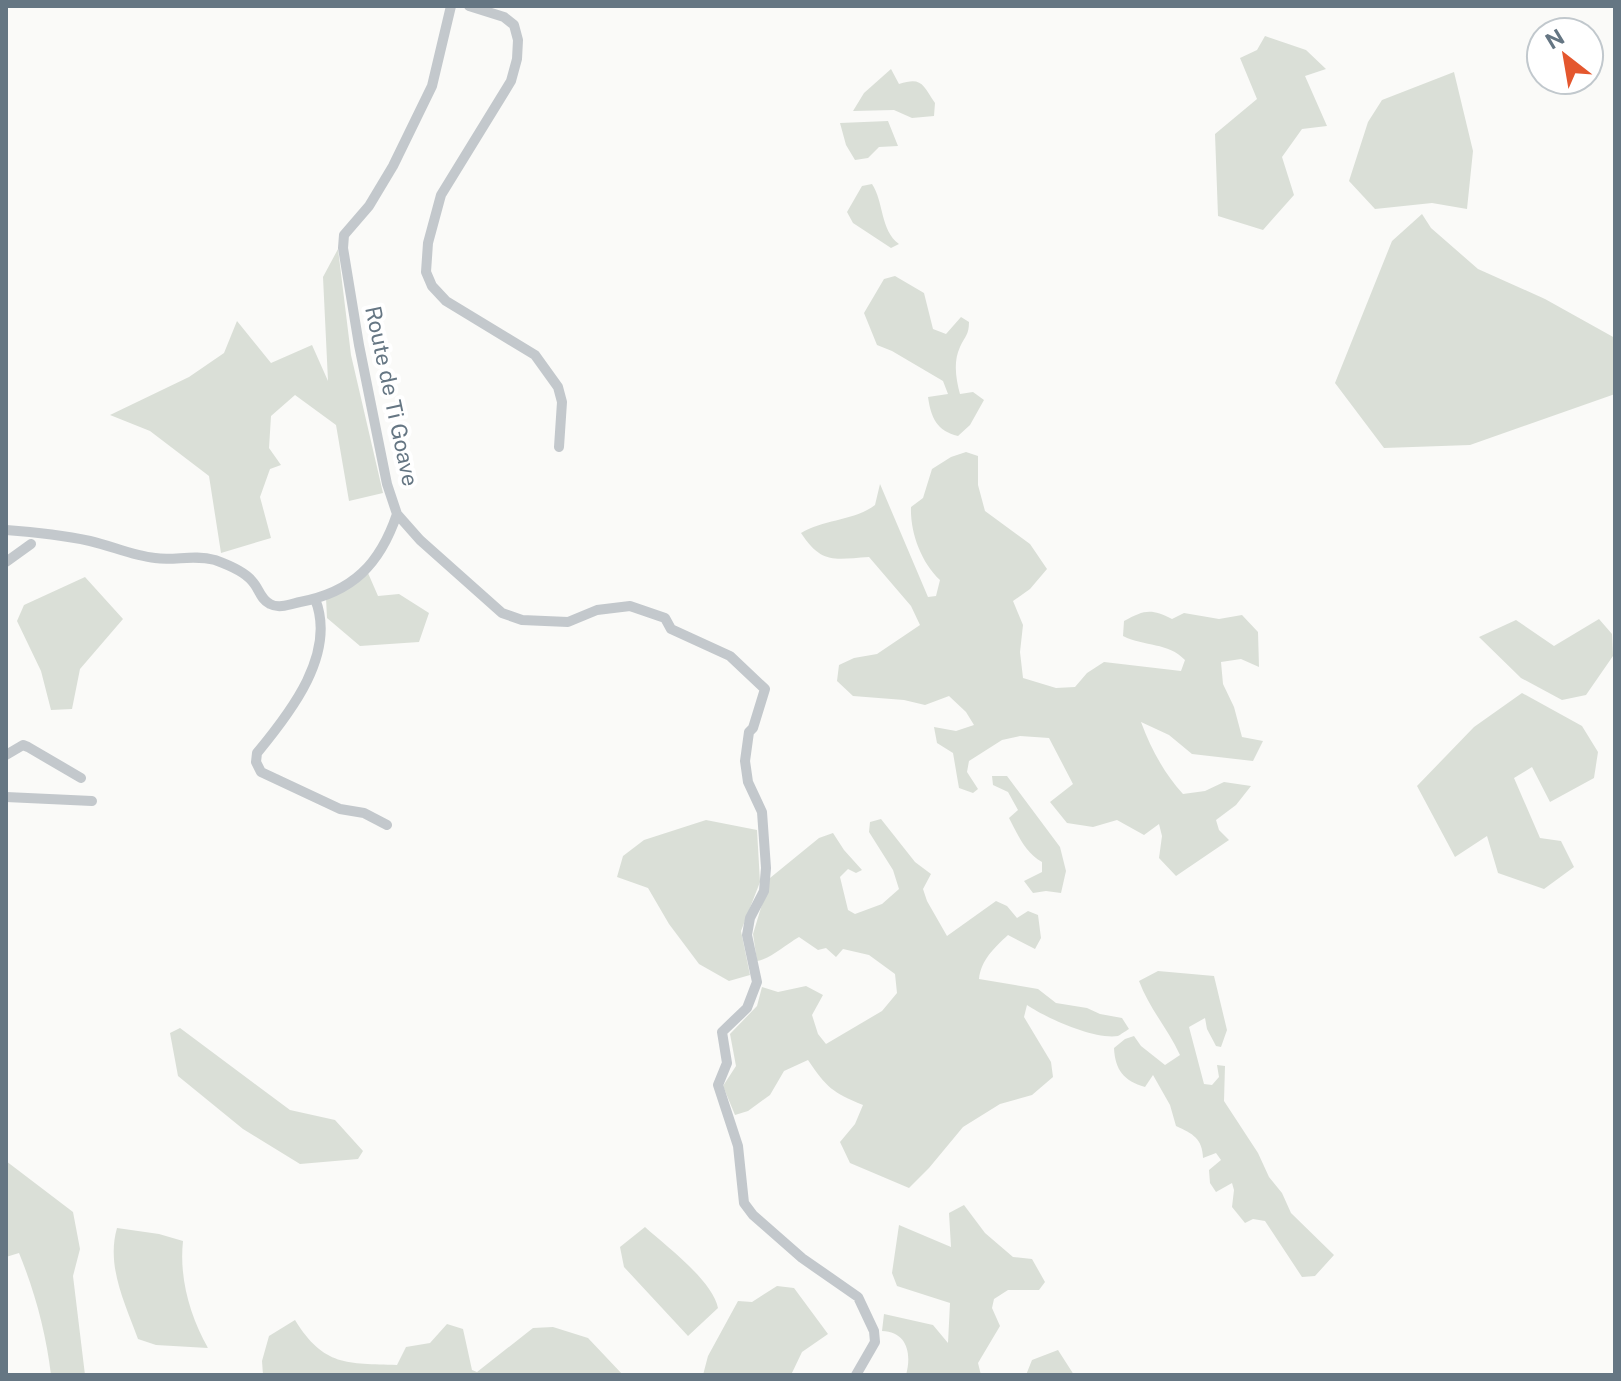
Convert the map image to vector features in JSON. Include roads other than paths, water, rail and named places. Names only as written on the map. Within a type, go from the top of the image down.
[{"type":"street","name":"Route de Ti Goave","points":[[451,6],[432,86],[393,166],[369,206],[344,235],[343,248],[359,345],[387,484],[397,514],[420,540],[502,613],[522,620],[568,622],[597,610],[630,606],[665,618],[671,629],[730,656],[765,689],[749,732],[745,761],[748,782],[759,803],[764,822],[764,891],[750,918],[747,935],[757,982],[747,1008],[722,1032],[727,1063],[718,1085],[738,1146],[744,1203],[753,1215],[802,1258],[858,1297],[874,1331],[875,1342],[856,1375]]},
{"type":"street","points":[[469,6],[504,17],[514,25],[518,40],[517,59],[511,81],[441,195],[428,243],[426,272],[432,286],[446,301],[535,355],[558,387],[562,402],[559,447]]},
{"type":"street","points":[[6,530],[45,532],[92,541],[157,559],[188,556],[215,560],[252,580],[260,595],[277,607],[315,599],[348,586],[381,552],[397,514]]},
{"type":"street","points":[[6,562],[31,544]]},
{"type":"street","points":[[315,599],[321,615],[320,643],[310,678],[257,753],[256,762],[261,772],[340,809],[364,813],[387,825]]},
{"type":"street","points":[[6,755],[23,745],[81,778]]},
{"type":"street","points":[[6,797],[92,801]]}]
